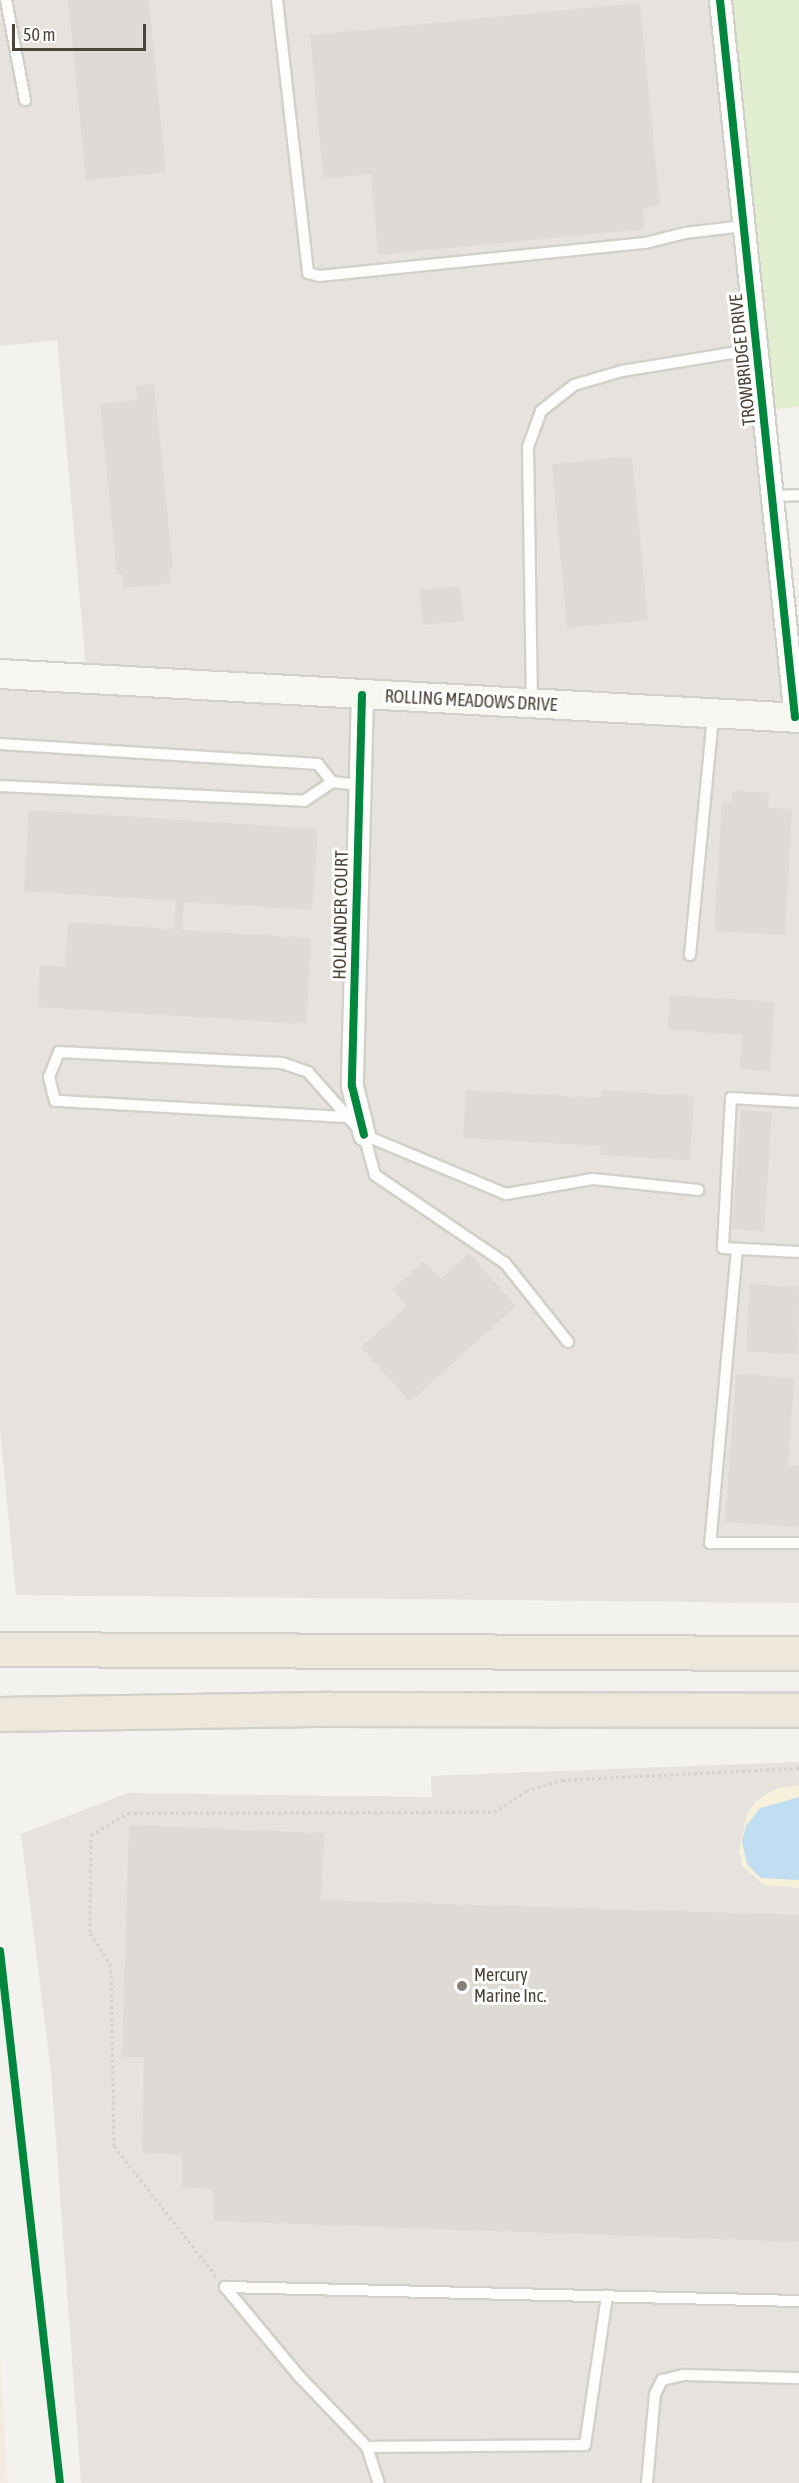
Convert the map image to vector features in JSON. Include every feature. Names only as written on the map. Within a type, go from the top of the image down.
[{"type":"highway","points":[[0,1649],[799,1653]]},
{"type":"highway","points":[[0,1716],[329,1709],[799,1710]]},
{"type":"main road","name":"ROLLING MEADOWS DRIVE","points":[[0,674],[797,717]]},
{"type":"street","name":"TROWBRIDGE DRIVE","points":[[720,0],[797,717]]},
{"type":"street","name":"HOLLANDER COURT","points":[[362,695],[352,1086],[364,1135]]},
{"type":"lane","points":[[6,0],[25,100]]},
{"type":"lane","points":[[276,0],[308,273],[319,276],[645,243],[685,233],[744,226]]},
{"type":"lane","points":[[532,704],[528,447],[541,411],[574,385],[622,371],[756,349]]},
{"type":"lane","points":[[772,496],[799,495]]},
{"type":"lane","points":[[690,955],[712,713]]},
{"type":"lane","points":[[0,744],[318,764],[332,782]]},
{"type":"lane","points":[[0,786],[304,801],[332,782],[360,785]]},
{"type":"lane","points":[[345,1117],[55,1101],[48,1077],[58,1052],[282,1063],[308,1072],[345,1117],[364,1135],[506,1194],[592,1179],[698,1190]]},
{"type":"lane","points":[[799,1102],[731,1098],[723,1248],[799,1252]]},
{"type":"lane","points":[[364,1135],[375,1175],[505,1263],[568,1342]]},
{"type":"lane","points":[[737,1249],[710,1543],[799,1543]]},
{"type":"lane","points":[[225,2287],[799,2301]]},
{"type":"lane","points":[[225,2287],[298,2374],[367,2447],[379,2483]]},
{"type":"lane","points":[[367,2447],[585,2445],[607,2296]]},
{"type":"lane","points":[[647,2483],[656,2394],[662,2380],[683,2375],[799,2378]]},
{"type":"path","points":[[225,2287],[114,2146],[111,1966],[90,1932],[91,1835],[128,1813],[494,1812],[526,1791],[562,1780],[799,1768]]},
{"type":"shaded area","points":[[0,0],[720,0],[799,718],[799,1603],[16,1595],[0,1429],[0,674],[87,680],[57,340],[0,346]]},
{"type":"shaded area","points":[[799,1762],[799,2483],[81,2483],[51,2071],[21,1834],[128,1793],[432,1797],[431,1776]]},
{"type":"shaded area","points":[[717,2347],[799,2351],[799,2483],[673,2483],[676,2402],[681,2394],[707,2393]]},
{"type":"shaded area","points":[[0,2358],[8,2483],[0,2483]]},
{"type":"shaded area","points":[[471,2466],[538,2468],[537,2477],[550,2477],[550,2469],[613,2470],[614,2483],[469,2483]]},
{"type":"green space","points":[[720,0],[799,0],[799,407],[763,410]]},
{"type":"sand","points":[[799,1785],[799,1888],[764,1885],[742,1866],[739,1850],[747,1814],[756,1801],[777,1788]]},
{"type":"water","points":[[799,1797],[799,1880],[761,1878],[747,1864],[742,1841],[746,1826],[760,1808]]},
{"type":"building","points":[[68,0],[149,0],[166,172],[86,180]]},
{"type":"building","points":[[640,3],[660,206],[643,208],[645,229],[378,255],[371,174],[323,178],[310,35]]},
{"type":"building","points":[[154,384],[173,568],[169,569],[171,583],[124,588],[122,574],[117,574],[100,404],[137,400],[136,386]]},
{"type":"building","points":[[632,456],[648,620],[567,628],[552,464]]},
{"type":"building","points":[[460,586],[464,621],[423,625],[419,590]]},
{"type":"building","points":[[733,791],[769,793],[768,808],[792,809],[785,935],[714,931],[722,801],[732,802]]},
{"type":"building","points":[[29,810],[318,829],[312,910],[184,902],[182,930],[311,938],[306,1024],[38,1007],[40,965],[65,966],[68,922],[174,929],[176,901],[24,891]]},
{"type":"building","points":[[670,995],[775,1002],[770,1071],[740,1069],[742,1035],[668,1030]]},
{"type":"building","points":[[466,1090],[600,1098],[602,1090],[694,1096],[690,1160],[600,1155],[601,1146],[463,1138]]},
{"type":"building","points":[[741,1110],[772,1112],[764,1231],[732,1229]]},
{"type":"building","points":[[469,1253],[516,1306],[410,1402],[361,1347],[407,1306],[392,1290],[424,1261],[441,1279]]},
{"type":"building","points":[[750,1284],[799,1287],[798,1355],[746,1351]]},
{"type":"building","points":[[736,1374],[794,1378],[788,1466],[799,1466],[799,1527],[725,1522]]},
{"type":"building","name":"Mercury Marine Inc.","points":[[129,1825],[324,1833],[321,1900],[799,1915],[799,2242],[214,2221],[213,2189],[182,2187],[182,2155],[142,2153],[144,2057],[122,2057]]},
{"type":"cycle path","points":[[720,0],[795,717]]},
{"type":"cycle path","points":[[362,695],[352,1086],[364,1135]]},
{"type":"cycle path","points":[[0,1951],[60,2483]]},
{"type":"place","name":"Mercury Marine Inc.","points":[[462,1986]]}]
